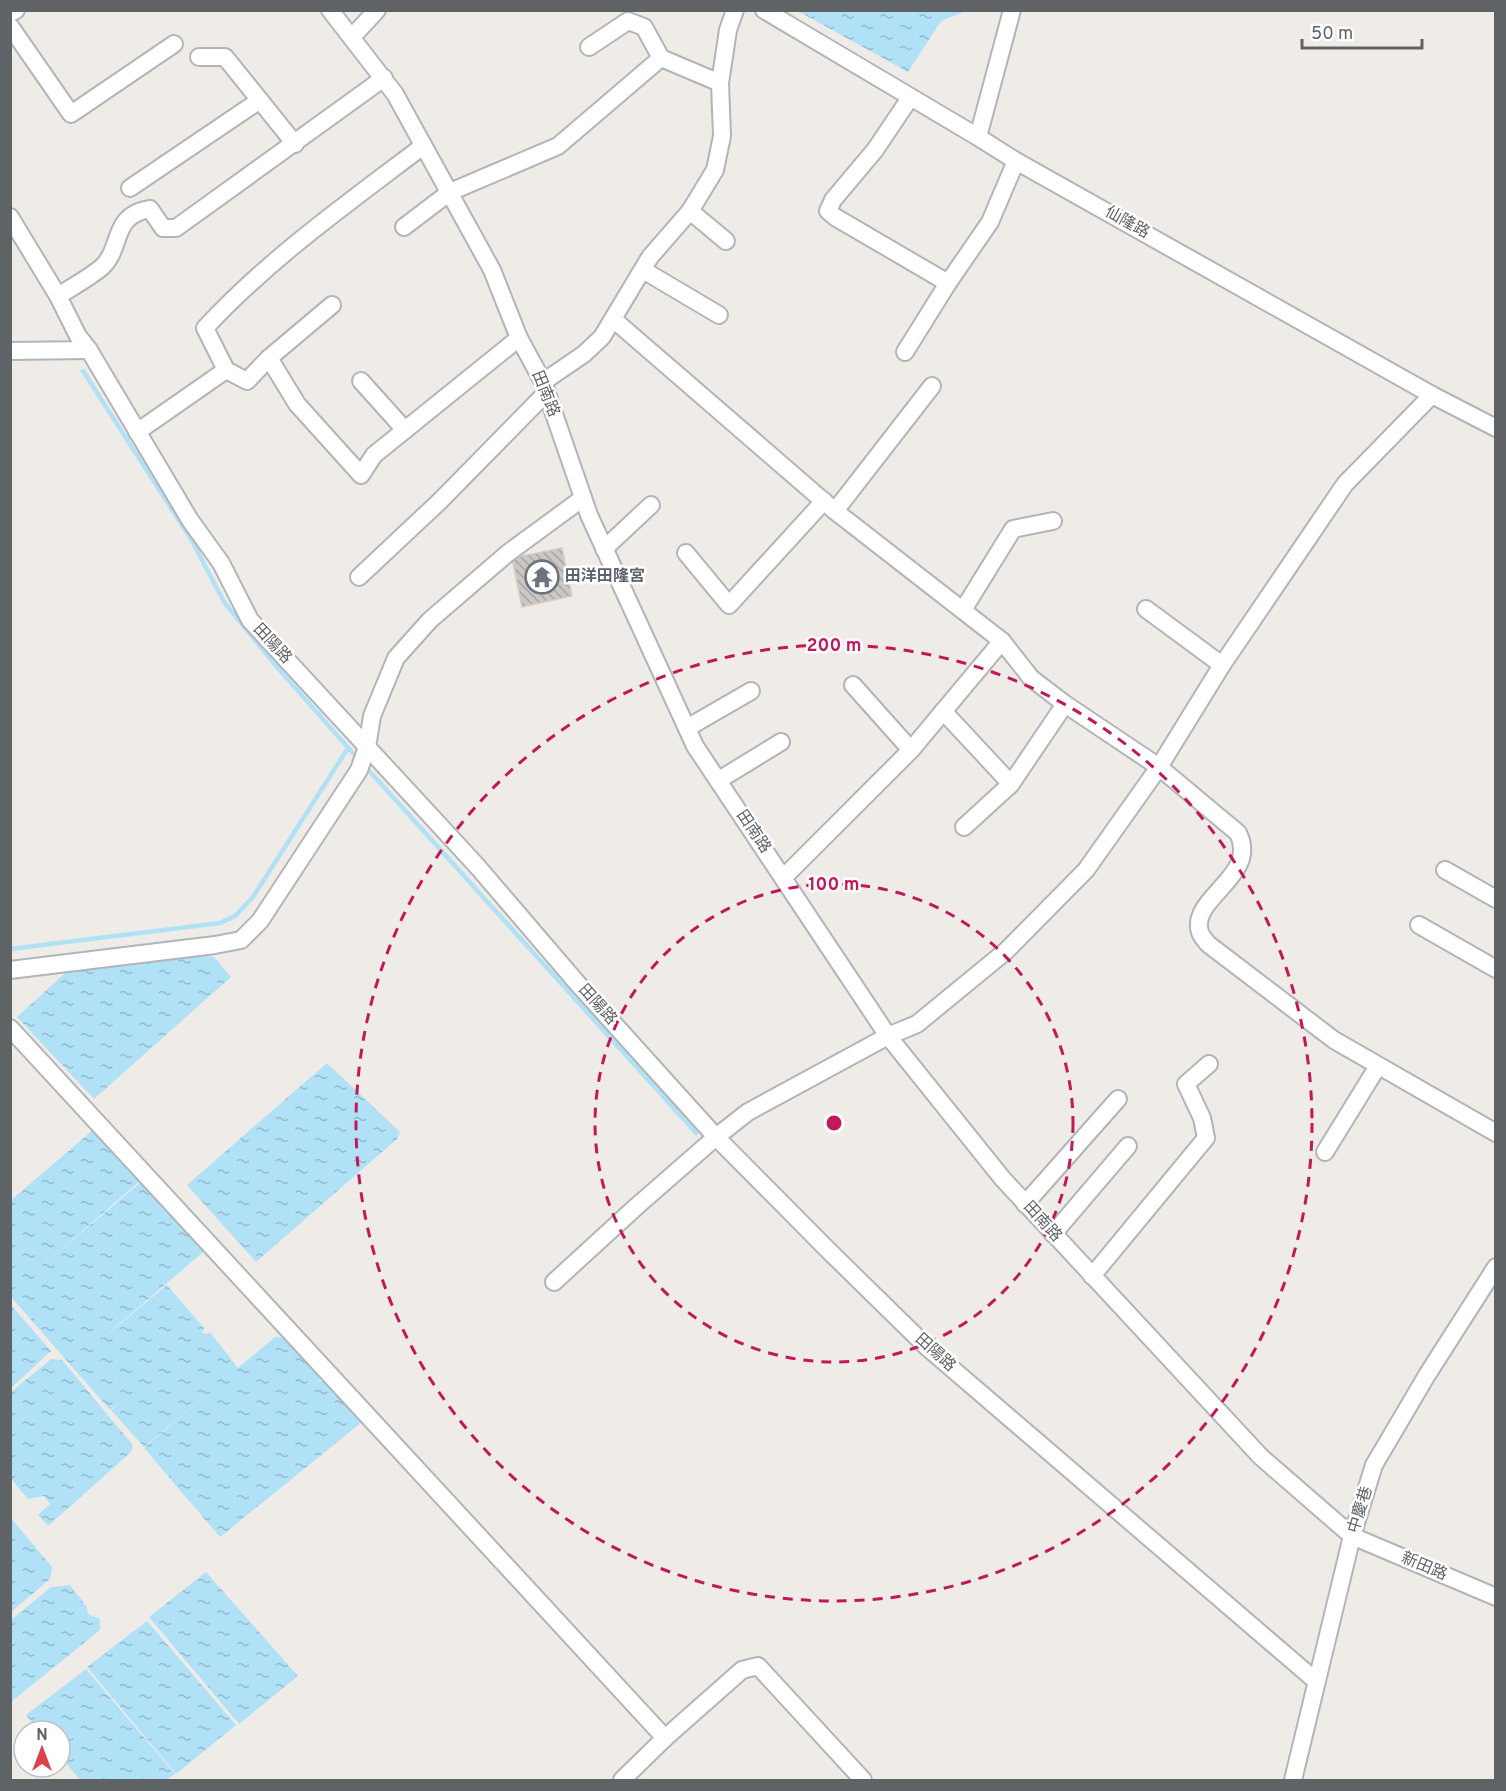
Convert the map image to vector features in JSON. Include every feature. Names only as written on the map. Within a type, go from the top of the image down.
[{"type":"street","points":[[10,13],[16,10]]},
{"type":"street","name":"田南路","points":[[330,10],[395,93],[492,270],[519,338],[545,387],[583,498],[604,549],[695,746],[888,1036],[1025,1204],[1261,1457],[1352,1536]]},
{"type":"street","points":[[352,38],[377,10]]},
{"type":"street","points":[[359,577],[440,501],[545,387],[602,337],[650,257],[690,211],[715,170],[722,136],[720,83],[728,30],[735,10]]},
{"type":"street","name":"仙隆路","points":[[764,10],[1016,161],[1432,395],[1496,428]]},
{"type":"street","points":[[978,137],[1012,10]]},
{"type":"street","points":[[589,47],[628,21],[644,27],[661,58],[720,83]]},
{"type":"street","points":[[10,26],[70,114],[174,44]]},
{"type":"street","points":[[199,57],[225,57],[295,144]]},
{"type":"street","points":[[404,227],[450,192],[558,146],[661,58]]},
{"type":"street","points":[[58,296],[102,267],[112,254],[118,232],[127,219],[143,210],[150,209],[163,228],[176,228],[384,78]]},
{"type":"street","points":[[910,98],[875,150],[833,200],[828,211],[948,283]]},
{"type":"street","points":[[129,188],[260,100]]},
{"type":"street","points":[[332,304],[268,358],[247,381],[226,370],[205,327],[232,299],[292,246],[423,146]]},
{"type":"street","points":[[905,352],[990,222],[1016,161]]},
{"type":"street","points":[[690,211],[726,240]]},
{"type":"street","name":"田陽路","points":[[10,217],[58,296],[78,336],[89,350],[190,520],[221,563],[250,620],[364,757],[477,866],[578,984],[716,1137],[928,1348],[1316,1681]]},
{"type":"street","points":[[643,270],[718,315]]},
{"type":"street","points":[[613,319],[830,506],[1002,641],[1031,678],[1065,704],[1159,767],[1238,833],[1243,843],[1243,855],[1239,865],[1204,910],[1199,923],[1200,934],[1208,944],[1334,1040],[1496,1133]]},
{"type":"street","points":[[268,358],[297,404],[361,475],[374,455],[519,338]]},
{"type":"street","points":[[10,351],[89,350]]},
{"type":"street","points":[[137,432],[226,370]]},
{"type":"street","points":[[361,381],[405,430]]},
{"type":"street","points":[[686,553],[729,605],[830,506],[932,386]]},
{"type":"street","points":[[554,1282],[716,1137],[748,1112],[888,1036],[917,1024],[1006,951],[1086,870],[1159,767],[1222,665],[1345,484],[1432,395]]},
{"type":"street","points":[[10,970],[138,956],[241,940],[260,921],[364,757],[372,716],[396,658],[430,621],[508,553],[583,498]]},
{"type":"street","points":[[604,549],[651,506]]},
{"type":"street","points":[[963,610],[1013,529],[1053,521]]},
{"type":"street","points":[[1146,609],[1222,665]]},
{"type":"street","points":[[784,877],[911,750],[1002,641]]},
{"type":"street","points":[[853,685],[911,750]]},
{"type":"street","points":[[687,728],[751,691]]},
{"type":"street","points":[[964,827],[1011,784],[1065,704]]},
{"type":"street","points":[[943,711],[1011,784]]},
{"type":"street","points":[[719,780],[781,742]]},
{"type":"street","points":[[1444,870],[1496,899]]},
{"type":"street","points":[[1419,925],[1496,969]]},
{"type":"street","points":[[10,1028],[665,1738]]},
{"type":"street","points":[[1092,1276],[1206,1138],[1202,1118],[1186,1084],[1209,1064]]},
{"type":"street","points":[[1325,1152],[1378,1065]]},
{"type":"street","points":[[1025,1204],[1118,1099]]},
{"type":"street","points":[[1053,1234],[1128,1146]]},
{"type":"street","name":"中慶巷","points":[[1293,1780],[1352,1536],[1374,1465],[1427,1375],[1496,1267]]},
{"type":"street","name":"新田路","points":[[1352,1536],[1496,1597]]},
{"type":"street","points":[[622,1780],[665,1738],[742,1670],[758,1666],[863,1780]]},
{"type":"water","points":[[798,11],[966,11],[941,21],[908,72]]},
{"type":"water","points":[[195,948],[203,956],[214,957],[231,977],[94,1099],[17,1017],[75,964]]},
{"type":"water","points":[[327,1063],[400,1132],[397,1139],[256,1262],[187,1185]]},
{"type":"water","points":[[93,1130],[140,1181],[29,1277],[141,1182],[199,1245],[209,1247],[90,1349],[167,1285],[204,1328],[202,1333],[210,1332],[238,1368],[275,1337],[286,1338],[321,1378],[318,1381],[327,1381],[362,1422],[220,1537],[144,1448],[219,1384],[144,1447],[111,1410],[125,1398],[110,1410],[11,1297],[11,1200]]},
{"type":"water","points":[[11,1305],[51,1351],[10,1388]]},
{"type":"water","points":[[51,1359],[62,1360],[133,1445],[131,1452],[48,1526],[38,1515],[50,1504],[44,1496],[28,1499],[11,1479],[10,1393]]},
{"type":"water","points":[[10,1517],[52,1567],[50,1579],[11,1612]]},
{"type":"water","points":[[206,1572],[298,1676],[239,1724],[149,1617]]},
{"type":"water","points":[[70,1585],[87,1607],[88,1614],[100,1619],[100,1630],[11,1702],[11,1620],[51,1587]]},
{"type":"water","points":[[147,1621],[236,1725],[176,1774],[87,1667]]},
{"type":"water","points":[[86,1669],[175,1774],[166,1780],[80,1780],[72,1770],[72,1719],[29,1719],[26,1715]]},
{"type":"building","name":"田洋田隆宮","points":[[562,548],[572,596],[522,607],[512,558]]},
{"type":"waterway","points":[[83,371],[191,539],[224,602],[277,667],[358,759]]},
{"type":"waterway","points":[[10,949],[220,923],[235,916],[253,897],[348,748]]},
{"type":"waterway","points":[[364,765],[696,1133]]},
{"type":"place","name":"田洋田隆宮","points":[[542,577]]}]
